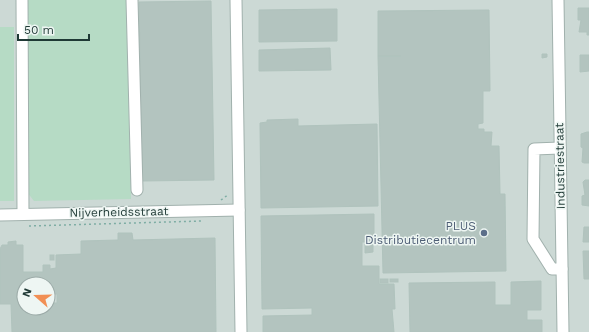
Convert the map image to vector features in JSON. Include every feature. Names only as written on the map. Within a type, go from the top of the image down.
[{"type":"street","points":[[22,0],[23,214]]},
{"type":"street","points":[[132,0],[136,190]]},
{"type":"street","points":[[236,0],[241,332]]},
{"type":"street","name":"Industriestraat","points":[[558,0],[563,332]]},
{"type":"street","points":[[560,148],[534,149],[533,239],[552,269],[562,269]]},
{"type":"street","name":"Nijverheidsstraat","points":[[0,215],[239,210]]},
{"type":"path","points":[[218,201],[229,194],[238,179]]},
{"type":"shaded area","points":[[0,0],[589,0],[589,332],[0,332]]},
{"type":"green space","points":[[27,0],[126,0],[131,199],[34,201],[27,192]]},
{"type":"green space","points":[[0,27],[14,27],[14,201],[0,201]]},
{"type":"building","points":[[211,1],[214,180],[142,181],[139,2]]},
{"type":"building","points":[[578,8],[589,8],[589,35],[587,35],[587,32],[579,32],[581,20],[578,20]]},
{"type":"building","points":[[337,9],[337,41],[259,42],[259,10]]},
{"type":"building","points":[[489,10],[490,91],[483,91],[483,123],[478,124],[478,129],[484,129],[484,132],[492,132],[491,146],[499,146],[500,194],[505,194],[506,271],[383,273],[378,11]]},
{"type":"building","points":[[330,48],[331,70],[259,71],[259,50]]},
{"type":"building","points":[[542,54],[547,54],[547,57],[542,58]]},
{"type":"building","points":[[580,55],[589,55],[589,71],[580,72]]},
{"type":"building","points":[[298,119],[298,126],[377,124],[378,206],[261,208],[260,123],[267,122],[267,120]]},
{"type":"building","points":[[589,132],[589,163],[584,163],[582,162],[583,148],[581,147],[581,134]]},
{"type":"building","points":[[585,180],[589,180],[589,206],[582,205],[582,196],[585,195],[583,182]]},
{"type":"building","points":[[374,214],[374,242],[362,242],[362,266],[379,266],[379,284],[394,284],[395,309],[392,309],[394,332],[263,332],[263,316],[312,315],[312,308],[262,309],[261,216]]},
{"type":"building","points":[[584,227],[589,227],[589,242],[583,242]]},
{"type":"building","points":[[118,233],[132,233],[133,240],[215,238],[216,332],[12,332],[11,304],[0,304],[0,249],[2,245],[8,245],[8,242],[16,241],[16,245],[23,245],[23,272],[43,272],[43,265],[50,265],[50,269],[56,268],[56,255],[81,254],[81,241],[118,240]]},
{"type":"building","points":[[365,244],[373,244],[373,252],[365,253]]},
{"type":"building","points":[[583,251],[589,251],[589,279],[584,279]]},
{"type":"building","points":[[50,255],[54,255],[54,260],[50,260]]},
{"type":"building","points":[[380,279],[388,279],[388,283],[380,283]]},
{"type":"building","points":[[390,279],[398,279],[398,282],[390,282]]},
{"type":"building","points":[[541,281],[541,310],[527,310],[527,320],[542,320],[542,332],[410,332],[409,283],[495,282],[495,305],[511,305],[511,282]]},
{"type":"place","name":"PLUS Distributiecentrum","points":[[484,233]]}]
